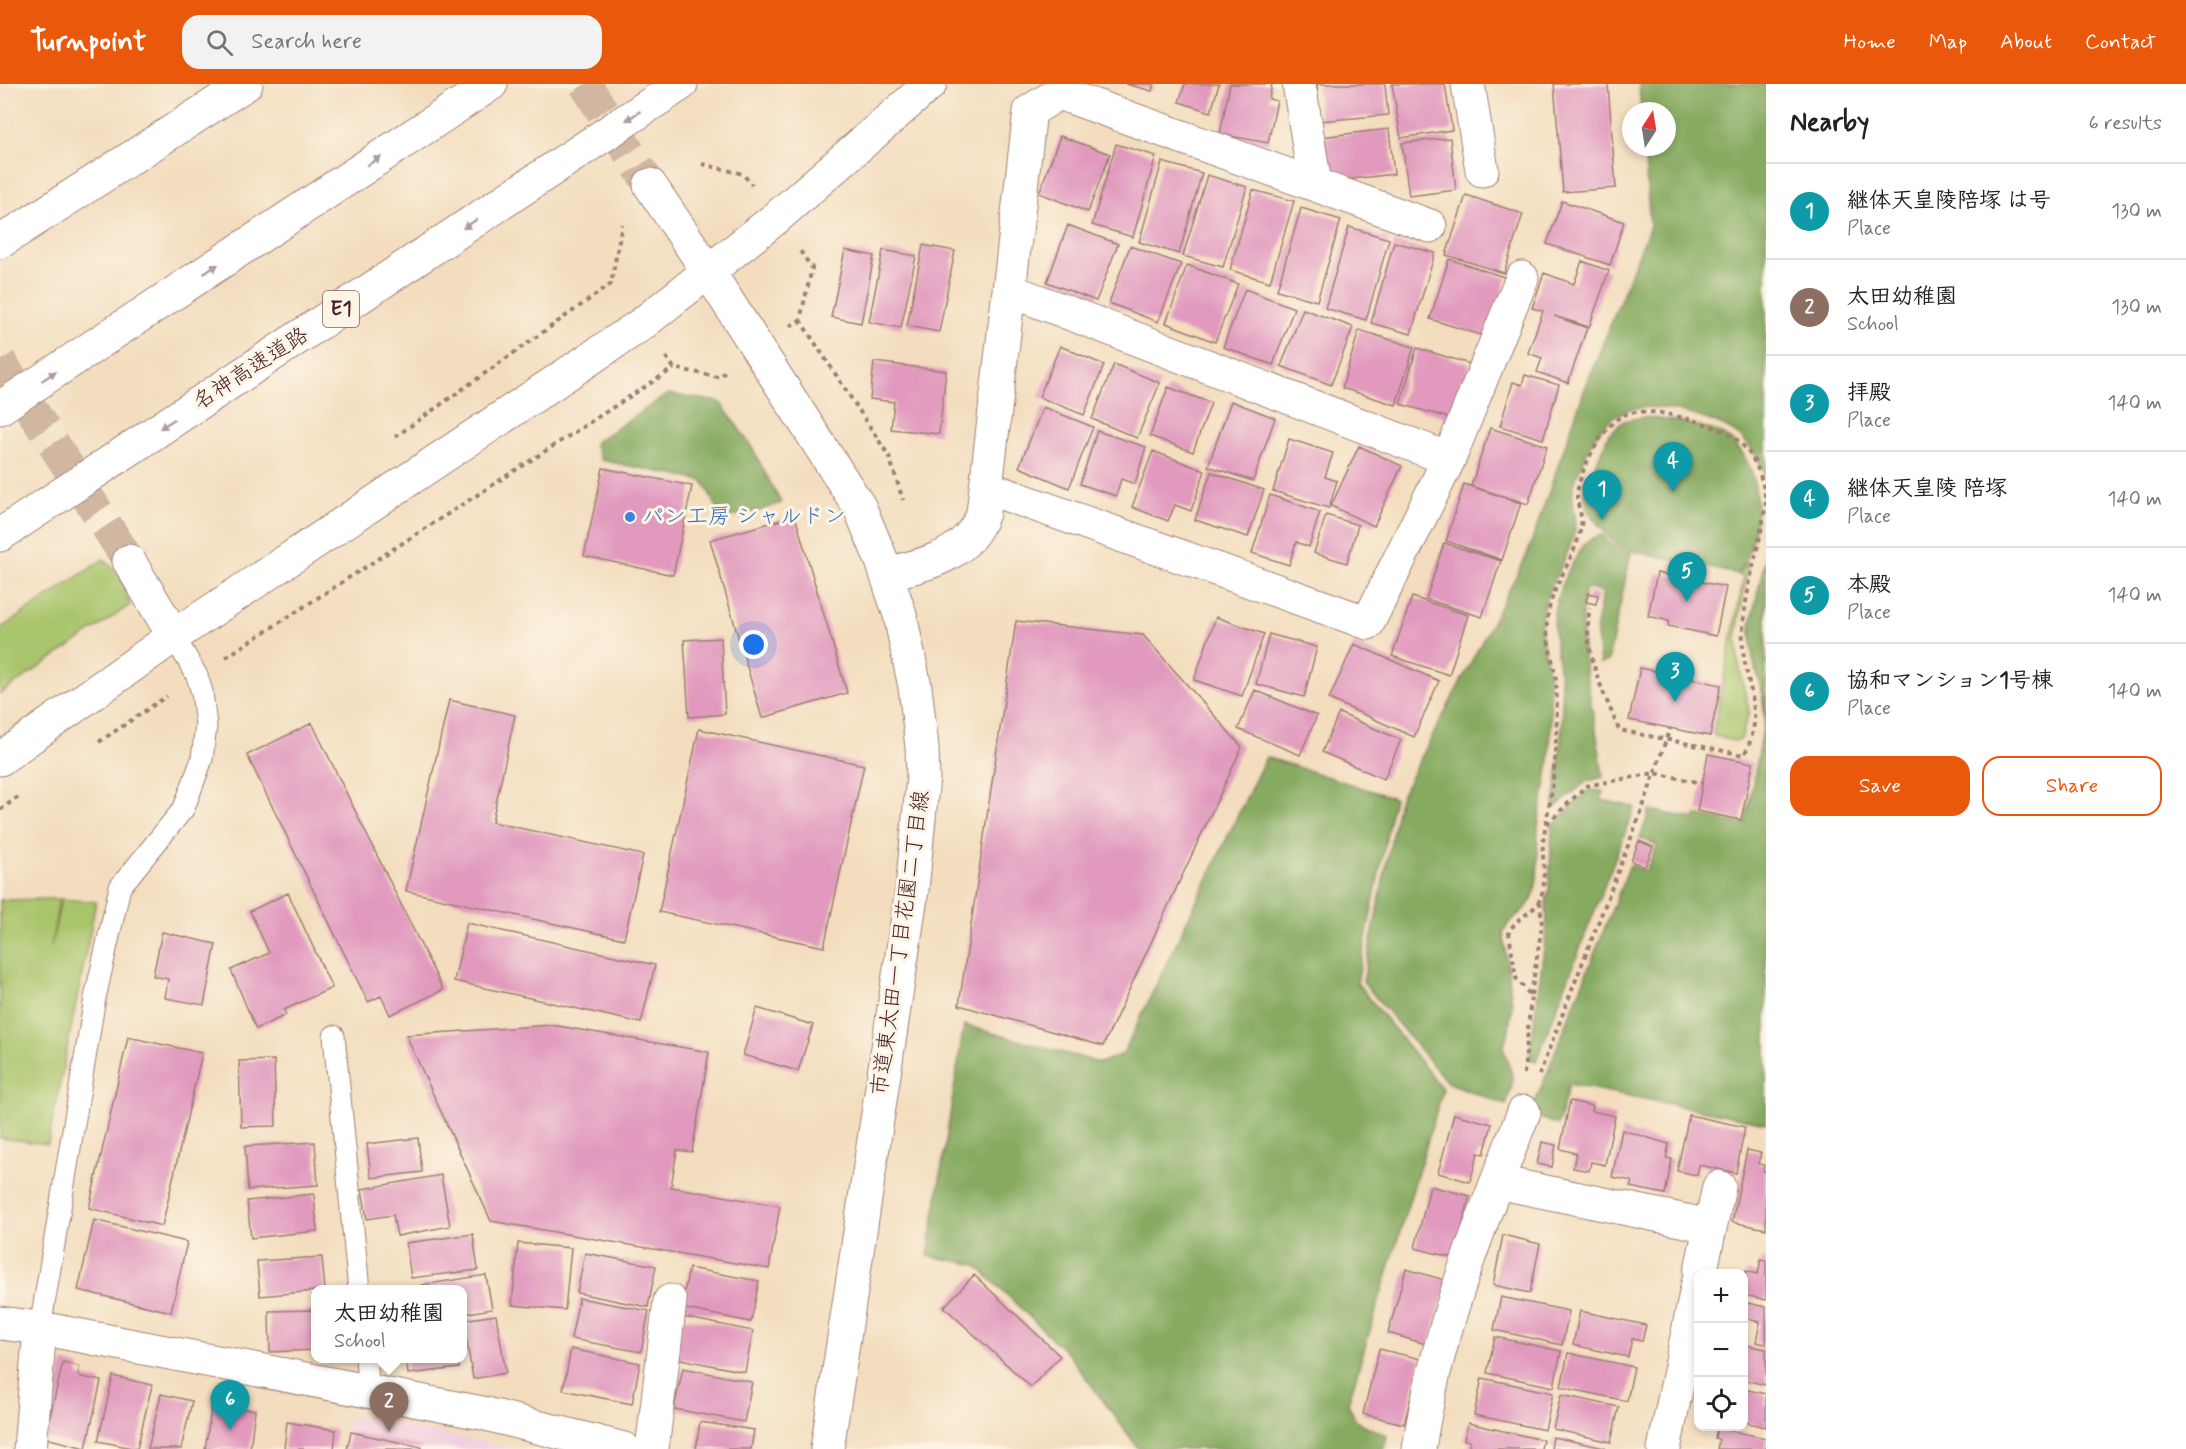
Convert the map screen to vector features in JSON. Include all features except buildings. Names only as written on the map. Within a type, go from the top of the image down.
[{"type":"main road","points":[[0,242],[246,84]]},
{"type":"main road","points":[[0,408],[491,84]]},
{"type":"main road","name":"名神高速道路","points":[[0,535],[681,84]]},
{"type":"main road","points":[[0,759],[174,636],[642,324],[776,218],[930,84]]},
{"type":"main road","points":[[1299,84],[1315,184]]},
{"type":"main road","points":[[1468,84],[1482,170]]},
{"type":"main road","points":[[887,574],[940,559],[963,546],[979,525],[988,488],[1008,290],[1030,111],[1059,89],[1430,226]]},
{"type":"main road","name":"市道東太田一丁目花園二丁目線","points":[[650,185],[853,495],[887,574],[913,673],[923,777],[912,890],[827,1449]]},
{"type":"main road","points":[[988,488],[1368,623],[1449,459],[1522,278]]},
{"type":"main road","points":[[1008,290],[1449,459]]},
{"type":"main road","points":[[129,561],[174,636]]},
{"type":"main road","points":[[1419,1449],[1440,1349],[1497,1182],[1526,1108]]},
{"type":"main road","points":[[1497,1182],[1710,1226]]},
{"type":"main road","points":[[1701,1269],[1719,1187]]},
{"type":"main road","points":[[652,1449],[670,1302]]},
{"type":"main road","points":[[1664,1449],[1694,1303]]},
{"type":"main road","points":[[0,1323],[40,1328],[482,1413],[624,1449]]},
{"type":"main road","points":[[30,1449],[40,1328]]},
{"type":"lane","points":[[40,1328],[95,998],[120,887],[184,808],[202,759],[206,726],[197,676],[174,636]]},
{"type":"lane","points":[[334,1036],[359,1285]]},
{"type":"lane","points":[[366,1363],[369,1392]]},
{"type":"path","points":[[702,164],[743,174]]},
{"type":"path","points":[[611,284],[622,224]]},
{"type":"path","points":[[812,268],[800,320],[889,456],[906,508]]},
{"type":"path","points":[[98,743],[197,676],[674,368],[718,377]]},
{"type":"path","points":[[1526,1108],[1524,1058],[1542,926],[1540,902],[1544,888],[1546,825],[1552,790],[1556,732],[1556,680],[1547,631],[1549,608],[1557,582],[1577,545],[1582,522],[1578,490],[1604,430],[1622,415],[1644,411],[1685,418],[1729,431],[1754,461],[1763,483],[1766,502],[1743,634],[1745,660],[1757,710],[1744,755],[1620,730],[1594,669],[1588,631],[1590,608]]},
{"type":"path","points":[[1526,1108],[1670,728]]},
{"type":"path","points":[[1546,825],[1586,786],[1655,772],[1702,783]]},
{"type":"path","points":[[0,810],[20,796]]},
{"type":"path","points":[[1531,996],[1516,978],[1509,933],[1511,927],[1529,914],[1540,902]]},
{"type":"shaded area","points":[[350,1414],[514,1449],[343,1449]]},
{"type":"green space","points":[[1639,84],[1766,84],[1766,477],[1753,451],[1746,442],[1728,428],[1690,414],[1654,407],[1625,411],[1613,418],[1592,441],[1579,470],[1573,489],[1575,530],[1567,554],[1546,598],[1541,623],[1548,675],[1551,736],[1538,827],[1536,883],[1529,903],[1503,932],[1512,1003],[1509,1030],[1503,1047],[1512,1075],[1512,1085],[1506,1105],[1447,1082],[1363,982],[1399,800],[1527,555],[1584,391],[1650,226],[1645,156],[1676,156],[1676,102],[1640,102]]},
{"type":"green space","points":[[668,394],[720,402],[751,446],[781,503],[756,512],[722,518],[703,481],[601,460],[594,443]]},
{"type":"green space","points":[[1644,417],[1686,423],[1717,432],[1738,448],[1748,464],[1754,482],[1756,522],[1746,559],[1737,574],[1632,551],[1611,540],[1588,511],[1584,490],[1609,434],[1624,421]]},
{"type":"green space","points":[[1603,535],[1609,543],[1631,553],[1608,661],[1600,664],[1596,625],[1603,592],[1585,588],[1582,609],[1587,681],[1603,777],[1586,782],[1553,809],[1560,756],[1562,716],[1554,616],[1563,582],[1582,547],[1592,538]]},
{"type":"green space","points":[[1766,555],[1766,1123],[1569,1084],[1558,1125],[1530,1114],[1549,1069],[1553,1070],[1549,1067],[1630,865],[1646,871],[1657,845],[1640,838],[1650,810],[1695,819],[1696,815],[1745,824],[1765,720],[1762,691],[1753,659],[1751,623]]},
{"type":"green space","points":[[104,559],[121,577],[130,605],[0,694],[0,629]]},
{"type":"green space","points":[[1747,562],[1737,634],[1738,661],[1749,711],[1741,739],[1734,741],[1715,736],[1713,733],[1744,577],[1738,575]]},
{"type":"green space","points":[[1266,757],[1394,798],[1357,983],[1443,1090],[1348,1403],[1356,1421],[1387,1436],[1384,1449],[1139,1449],[1069,1355],[976,1265],[928,1256],[964,1025],[1100,1063],[1123,1054]]},
{"type":"green space","points":[[1588,790],[1603,791],[1601,800],[1635,807],[1536,1061],[1529,1059],[1547,926],[1546,903],[1549,889],[1552,826]]},
{"type":"green space","points":[[59,899],[51,947],[61,899],[96,902],[48,1144],[0,1138],[0,900]]},
{"type":"tunnel","points":[[585,84],[650,185]]},
{"type":"tunnel","points":[[0,361],[129,561]]},
{"type":"place","name":"継体天皇陵 陪塚","points":[[1673,492]]},
{"type":"place","name":"パン工房 シャルドン","points":[[630,517]]},
{"type":"place","name":"継体天皇陵陪塚 は号","points":[[1602,520]]},
{"type":"place","name":"本殿","points":[[1687,602]]},
{"type":"place","name":"拝殿","points":[[1675,702]]},
{"type":"place","name":"協和マンション1号棟","points":[[230,1430]]},
{"type":"place","name":"太田幼稚園","points":[[389,1432]]}]
